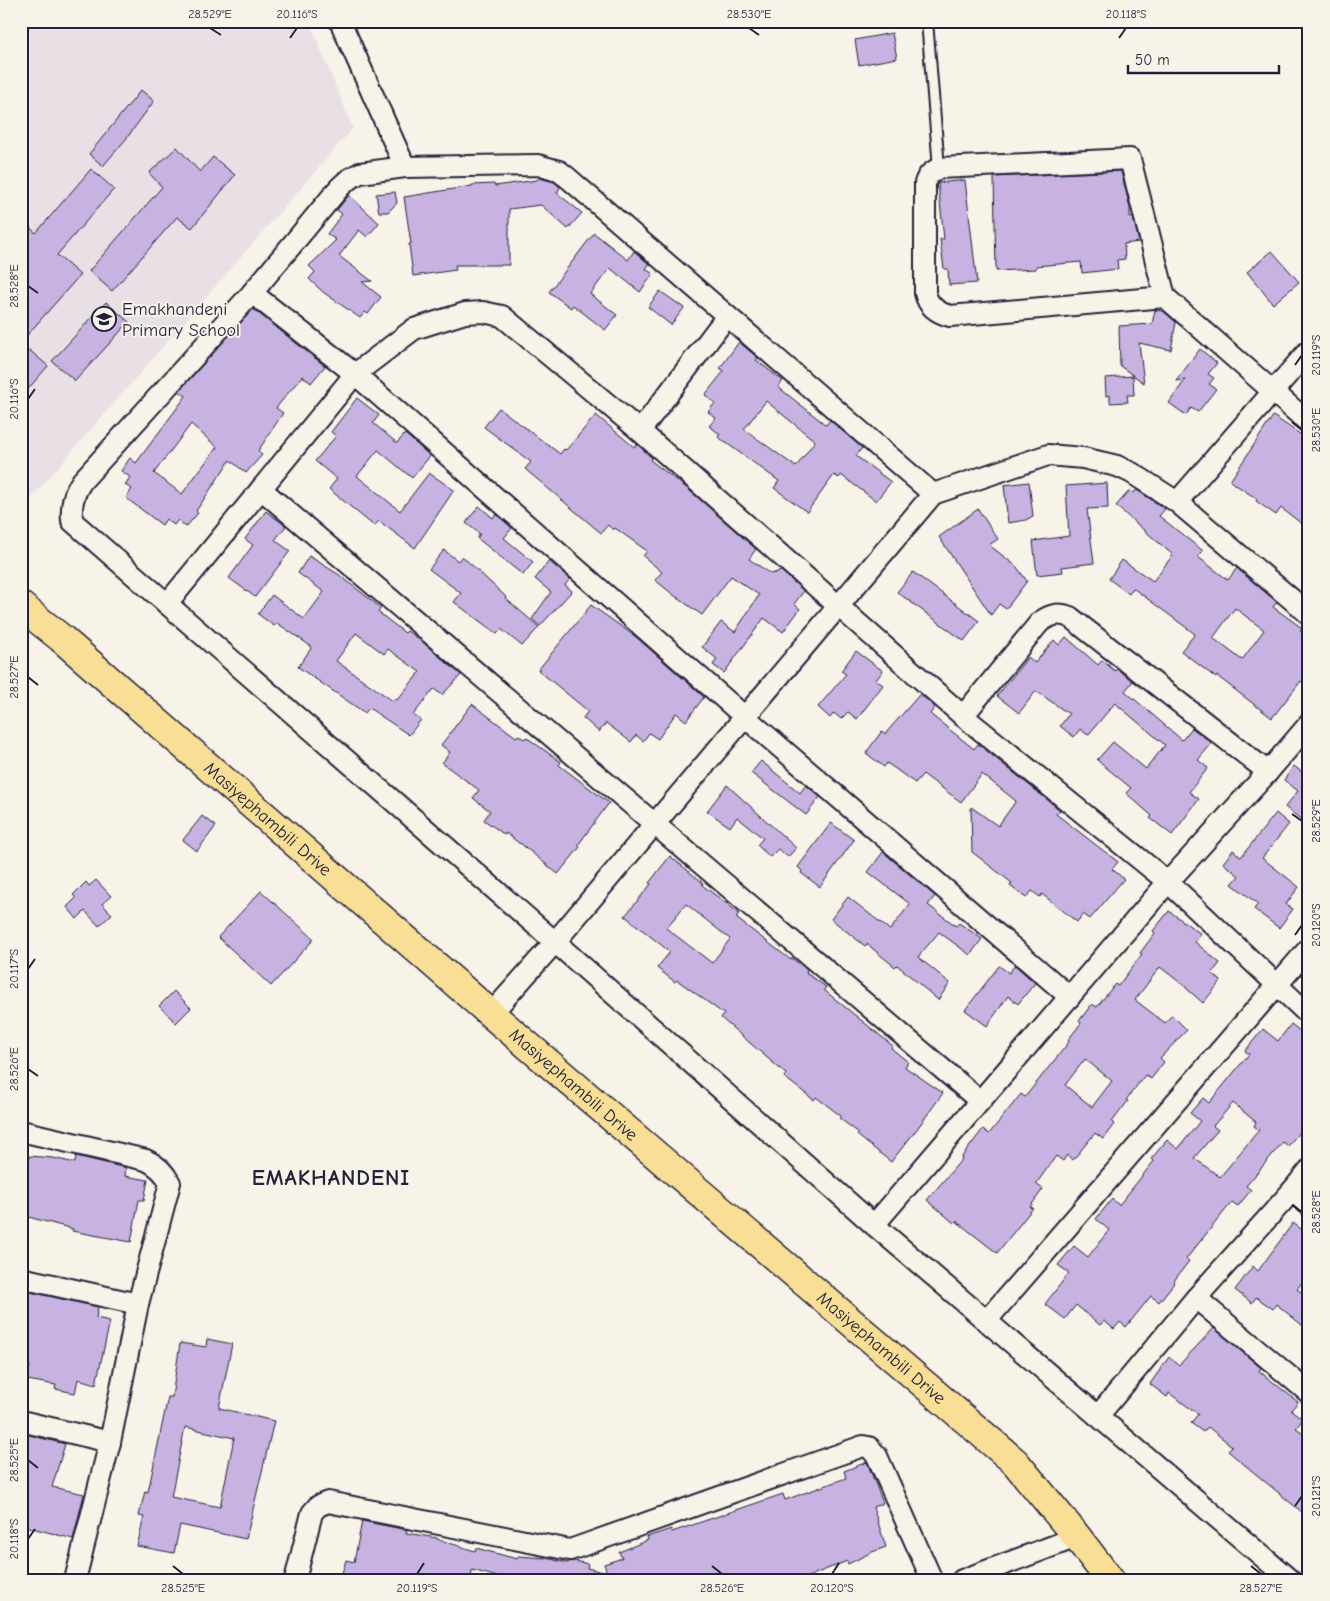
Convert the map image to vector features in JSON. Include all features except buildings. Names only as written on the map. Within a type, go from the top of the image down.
[{"type":"main road","name":"Masiyephambili Drive","points":[[21,606],[61,638],[492,1014],[1015,1462],[1110,1580]]},
{"type":"street","points":[[340,21],[405,167]]},
{"type":"street","points":[[1165,297],[950,316],[940,313],[926,300],[925,293],[925,183],[930,173],[939,168],[1130,159],[1165,297],[1309,423]]},
{"type":"street","points":[[933,494],[577,185],[559,172],[538,165],[405,167],[360,173],[348,179],[340,187],[252,293],[82,481],[72,499],[72,521],[555,942],[874,1225],[1290,1580]]},
{"type":"street","points":[[252,293],[354,374],[744,717],[1070,997]]},
{"type":"street","points":[[168,604],[354,374],[414,329],[465,313],[483,312],[502,316],[640,432],[963,716],[1168,882],[1309,1015]]},
{"type":"street","points":[[640,432],[727,316]]},
{"type":"street","points":[[1177,502],[1309,350]]},
{"type":"street","points":[[492,1014],[933,494],[1048,455],[1083,458],[1117,466],[1140,478],[1177,502],[1309,614]]},
{"type":"street","points":[[261,489],[980,1101]]},
{"type":"street","points":[[963,716],[1040,622],[1047,616],[1063,614],[1070,617],[1268,772]]},
{"type":"street","points":[[874,1225],[1168,882],[1309,724]]},
{"type":"street","points":[[986,1320],[1309,948]]},
{"type":"street","points":[[21,1131],[146,1160],[153,1163],[166,1176],[170,1184],[138,1304],[110,1442],[75,1580]]},
{"type":"street","points":[[1098,1416],[1196,1298],[1309,1170]]},
{"type":"street","points":[[1292,1191],[1309,1205]]},
{"type":"street","points":[[21,1278],[138,1304]]},
{"type":"street","points":[[1196,1298],[1309,1394]]},
{"type":"street","points":[[21,1421],[110,1442]]},
{"type":"street","points":[[296,1580],[312,1513],[318,1506],[328,1502],[570,1550],[862,1446],[869,1447],[878,1456],[932,1580]]},
{"type":"street","points":[[962,1580],[1077,1537]]},
{"type":"lane","points":[[927,21],[939,168]]},
{"type":"shaded area","name":"Emakhandeni Primary School","points":[[21,21],[309,21],[353,128],[21,510]]},
{"type":"place","name":"Emakhandeni Primary School","points":[[104,319]]},
{"type":"district","name":"EMAKHANDENI","points":[[331,1178]]}]
